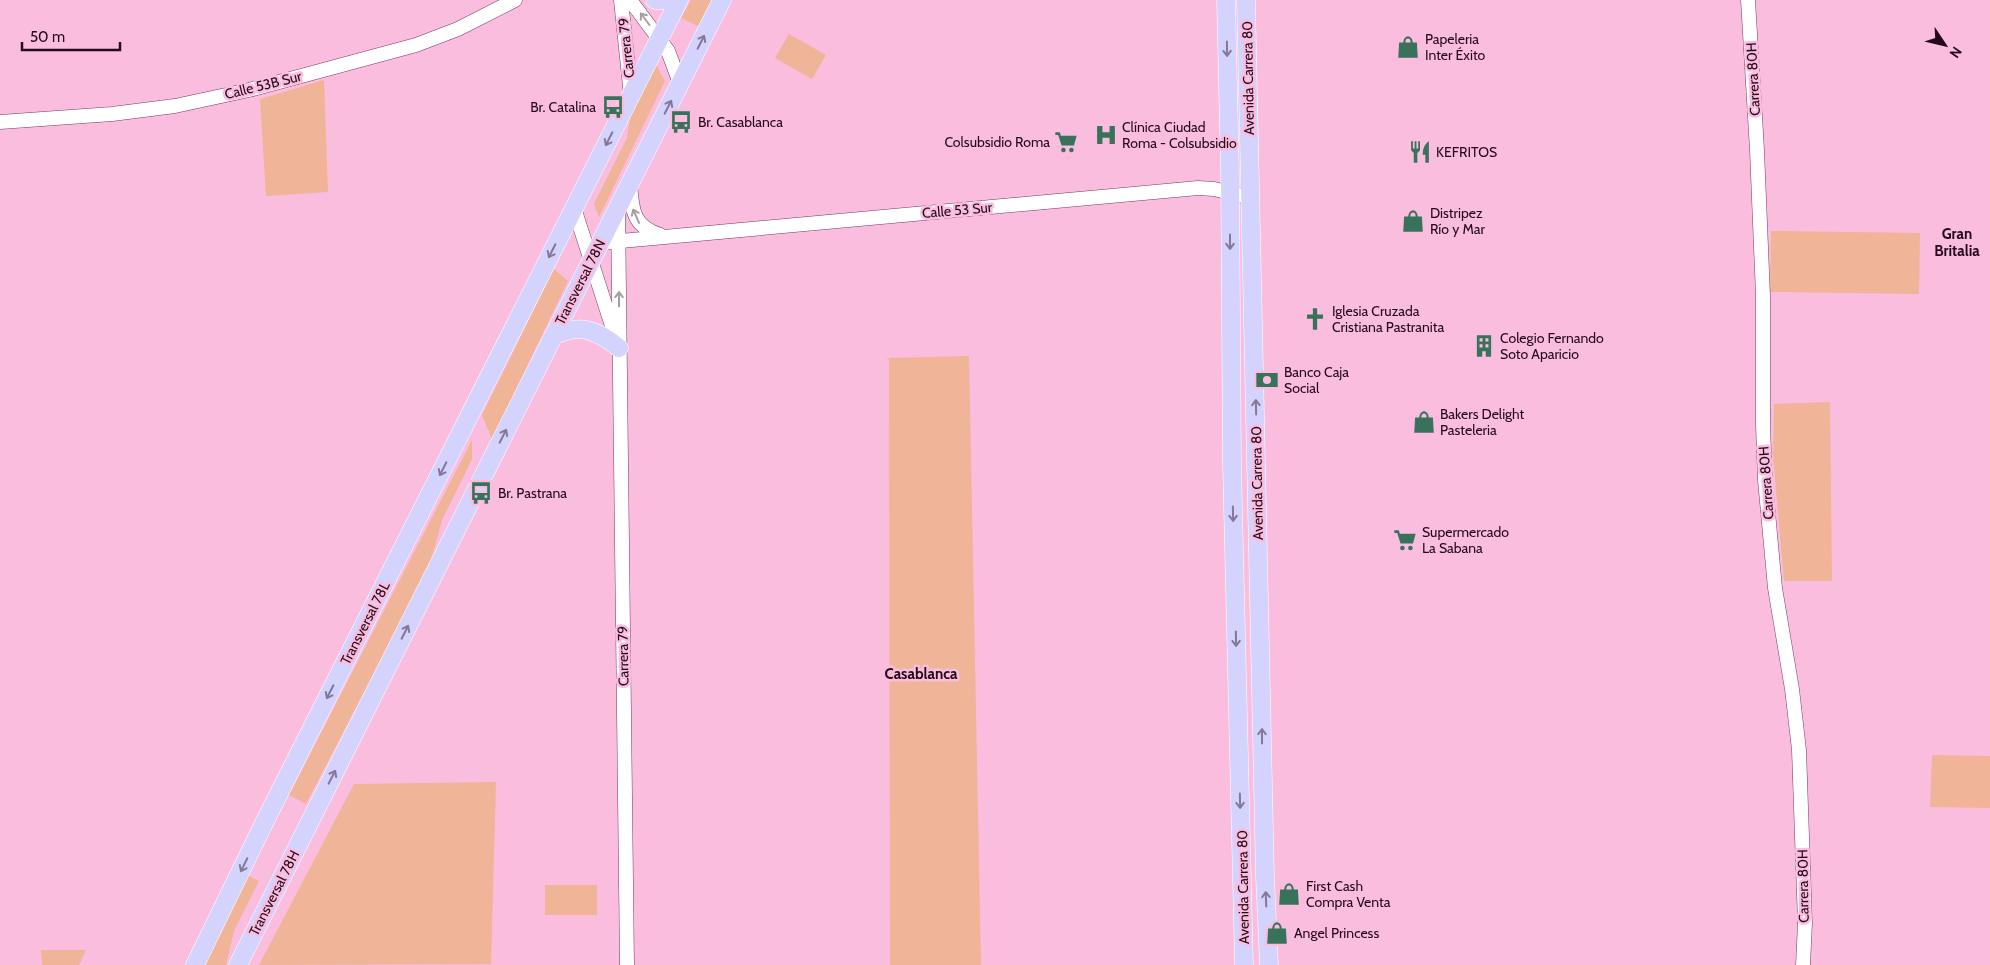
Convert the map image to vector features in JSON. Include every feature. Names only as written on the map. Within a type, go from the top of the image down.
[{"type":"main road","points":[[655,0],[668,0]]},
{"type":"main road","points":[[574,208],[679,0]]},
{"type":"main road","name":"Transversal 78N","points":[[310,820],[722,0]]},
{"type":"main road","name":"Avenida Carrera 80","points":[[1226,0],[1232,446],[1244,965]]},
{"type":"main road","name":"Avenida Carrera 80","points":[[1246,0],[1268,965]]},
{"type":"main road","name":"Transversal 78L","points":[[195,965],[265,821],[574,208]]},
{"type":"main road","points":[[553,336],[574,329],[586,329],[601,334],[620,348]]},
{"type":"main road","points":[[1235,568],[1260,578]]},
{"type":"main road","points":[[1235,590],[1260,578]]},
{"type":"main road","name":"Transversal 78H","points":[[238,965],[310,820]]},
{"type":"main road","points":[[1241,837],[1264,837]]},
{"type":"street","name":"Calle 53B Sur","points":[[0,122],[112,114],[160,108],[249,90],[424,42],[475,22],[515,0]]},
{"type":"street","name":"Carrera 79","points":[[621,0],[631,96]]},
{"type":"street","name":"Carrera 79","points":[[630,0],[671,58],[680,84]]},
{"type":"street","name":"Carrera 80H","points":[[1748,0],[1757,150],[1762,296],[1762,425],[1765,480],[1775,588],[1792,689],[1799,750],[1805,923],[1802,965]]},
{"type":"street","points":[[630,182],[633,210],[639,224],[649,232],[663,236]]},
{"type":"street","name":"Calle 53 Sur","points":[[600,243],[1198,188],[1214,189],[1251,198]]},
{"type":"street","name":"Carrera 79","points":[[618,206],[626,965]]},
{"type":"street","name":"Carrera 79","points":[[574,208],[620,348]]},
{"type":"shaded area","points":[[691,0],[712,0],[698,26],[681,18]]},
{"type":"shaded area","points":[[789,34],[826,55],[812,79],[775,58]]},
{"type":"shaded area","points":[[656,65],[665,81],[599,217],[594,204],[627,138],[630,118]]},
{"type":"shaded area","points":[[324,80],[328,192],[266,196],[260,99]]},
{"type":"shaded area","points":[[1771,231],[1920,233],[1919,294],[1770,292]]},
{"type":"shaded area","points":[[554,269],[568,281],[492,439],[482,415]]},
{"type":"shaded area","points":[[969,356],[981,965],[890,965],[889,359],[885,358]]},
{"type":"shaded area","points":[[1830,402],[1832,581],[1784,581],[1773,456],[1774,404]]},
{"type":"shaded area","points":[[472,440],[472,459],[442,520],[430,565],[306,804],[289,795]]},
{"type":"shaded area","points":[[1932,755],[1990,756],[1990,808],[1930,807]]},
{"type":"shaded area","points":[[496,782],[491,964],[259,965],[354,784]]},
{"type":"shaded area","points":[[247,875],[259,881],[234,931],[226,965],[202,965]]},
{"type":"shaded area","points":[[545,885],[597,885],[597,915],[545,915]]},
{"type":"shaded area","points":[[41,950],[86,950],[79,965],[42,965]]},
{"type":"place","name":"Papeleria Inter Éxito","points":[[1408,47]]},
{"type":"place","name":"Br. Catalina","points":[[613,107]]},
{"type":"place","name":"Br. Casablanca","points":[[681,122]]},
{"type":"place","name":"Clínica Ciudad Roma - Colsubsidio","points":[[1106,135]]},
{"type":"place","name":"Colsubsidio Roma","points":[[1066,142]]},
{"type":"place","name":"KEFRITOS","points":[[1420,152]]},
{"type":"place","name":"Distripez Río y Mar","points":[[1413,221]]},
{"type":"place","name":"Iglesia Cruzada Cristiana Pastranita","points":[[1315,319]]},
{"type":"place","name":"Colegio Fernando Soto Aparicio","points":[[1484,346]]},
{"type":"place","name":"Banco Caja Social","points":[[1267,380]]},
{"type":"place","name":"Bakers Delight Pasteleria","points":[[1424,422]]},
{"type":"place","name":"Br. Pastrana","points":[[481,493]]},
{"type":"place","name":"Supermercado La Sabana","points":[[1405,540]]},
{"type":"place","name":"First Cash Compra Venta","points":[[1289,894]]},
{"type":"place","name":"Angel Princess","points":[[1277,933]]},
{"type":"district","name":"Gran Britalia","points":[[1957,242]]},
{"type":"district","name":"Casablanca","points":[[921,674]]}]
